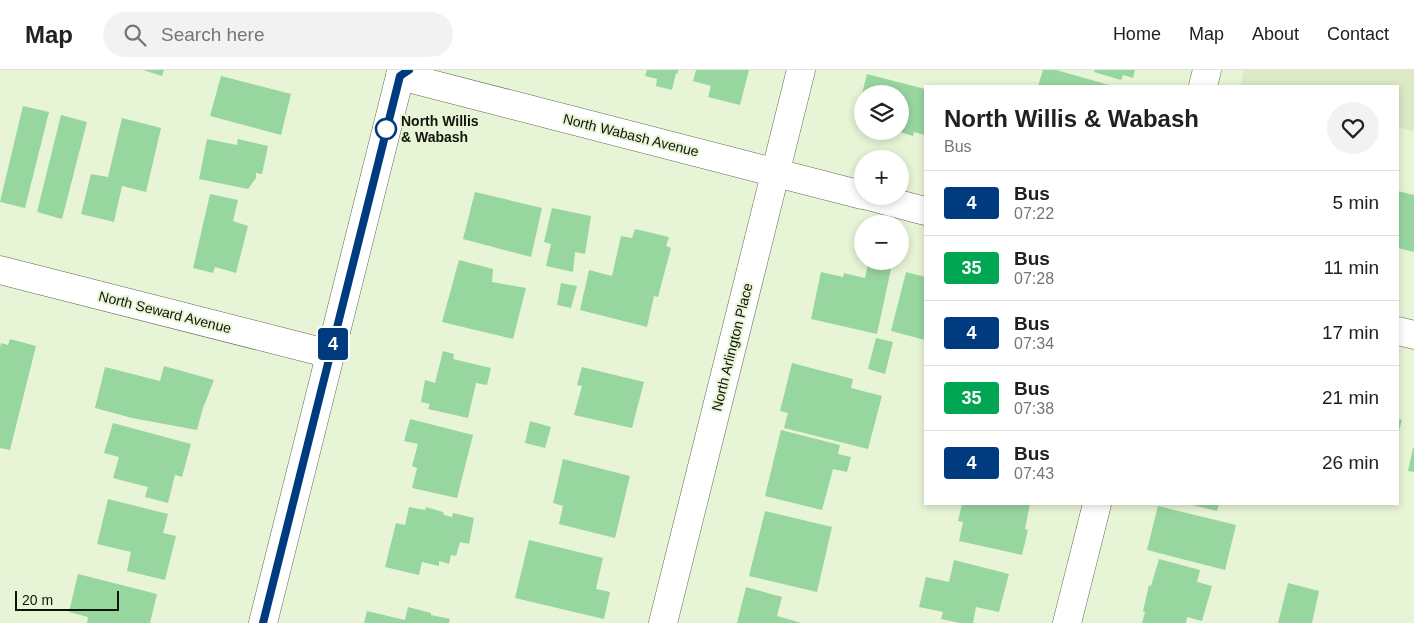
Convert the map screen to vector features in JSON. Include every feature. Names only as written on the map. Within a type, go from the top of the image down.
[{"type":"street","name":"North Arlington Place","points":[[663,623],[801,70]]},
{"type":"street","points":[[1202,85],[1207,70]]},
{"type":"street","name":"North Wabash Avenue","points":[[401,72],[854,193]]},
{"type":"street","points":[[262,623],[401,72]]},
{"type":"street","points":[[902,205],[924,211]]},
{"type":"street","name":"North Seward Avenue","points":[[0,270],[330,354]]},
{"type":"street","points":[[1399,331],[1414,335]]},
{"type":"street","points":[[1067,623],[1097,505]]},
{"type":"shaded area","points":[[1244,70],[1414,70],[1414,131],[1399,127],[1399,85],[1240,85]]},
{"type":"building","points":[[143,70],[164,70],[162,76]]},
{"type":"building","points":[[647,70],[678,70],[672,90],[656,86],[657,79],[645,76]]},
{"type":"building","points":[[696,70],[749,70],[740,105],[708,97],[711,86],[693,81]]},
{"type":"building","points":[[1043,70],[1056,70],[1109,85],[1038,85]]},
{"type":"building","points":[[1095,70],[1135,70],[1133,78],[1123,75],[1121,80],[1094,72]]},
{"type":"building","points":[[867,74],[924,89],[924,135],[914,132],[913,136],[909,135],[909,85],[864,85]]},
{"type":"building","points":[[221,76],[291,94],[281,135],[210,116]]},
{"type":"building","points":[[23,106],[49,112],[25,208],[0,202]]},
{"type":"building","points":[[61,115],[87,122],[62,219],[37,212]]},
{"type":"building","points":[[122,118],[161,128],[146,192],[122,186],[114,222],[81,214],[91,174],[108,177]]},
{"type":"building","points":[[207,139],[237,145],[238,139],[268,146],[262,174],[256,173],[256,178],[248,189],[199,179]]},
{"type":"building","points":[[1399,191],[1414,195],[1414,252],[1399,248]]},
{"type":"building","points":[[475,192],[542,208],[531,257],[463,239]]},
{"type":"building","points":[[210,194],[238,200],[233,221],[248,226],[236,273],[215,267],[213,273],[193,268]]},
{"type":"building","points":[[552,208],[591,216],[585,254],[575,252],[573,272],[546,266],[551,244],[544,242]]},
{"type":"building","points":[[635,229],[669,237],[666,246],[671,248],[658,297],[654,296],[647,327],[580,310],[589,270],[612,276],[621,236],[632,238]]},
{"type":"building","points":[[459,260],[493,269],[492,282],[526,288],[513,339],[442,322]]},
{"type":"building","points":[[867,270],[891,270],[877,334],[811,319],[821,272],[843,277],[844,273],[865,278]]},
{"type":"building","points":[[906,272],[924,277],[924,340],[891,331]]},
{"type":"building","points":[[561,283],[577,286],[571,308],[557,305]]},
{"type":"building","points":[[876,338],[893,342],[885,374],[868,369]]},
{"type":"building","points":[[10,339],[36,346],[10,450],[0,448],[0,347],[1,343],[8,345]]},
{"type":"building","points":[[443,351],[454,354],[453,359],[491,368],[487,385],[476,383],[468,418],[428,409],[430,404],[421,402],[425,380],[435,383]]},
{"type":"building","points":[[792,363],[853,379],[851,388],[882,396],[868,449],[784,428],[788,413],[780,411]]},
{"type":"building","points":[[164,366],[214,380],[197,430],[132,418],[95,408],[105,367],[160,381]]},
{"type":"building","points":[[582,367],[644,382],[632,428],[574,415],[582,386],[577,385]]},
{"type":"building","points":[[410,419],[473,435],[457,498],[412,488],[417,468],[412,466],[418,444],[404,441]]},
{"type":"building","points":[[1399,419],[1402,420],[1399,430]]},
{"type":"building","points":[[530,421],[551,427],[545,448],[525,443]]},
{"type":"building","points":[[113,423],[191,444],[182,477],[175,475],[168,503],[145,497],[148,487],[113,478],[119,457],[104,453]]},
{"type":"building","points":[[781,430],[840,445],[838,454],[851,457],[847,472],[833,469],[822,510],[765,496]]},
{"type":"building","points":[[1414,448],[1414,472],[1408,471]]},
{"type":"building","points":[[563,459],[630,476],[615,538],[559,524],[563,506],[553,503]]},
{"type":"building","points":[[108,499],[168,514],[163,533],[176,536],[165,580],[127,571],[131,552],[97,544]]},
{"type":"building","points":[[962,505],[1030,505],[1025,529],[1028,530],[1022,555],[959,541],[963,522],[958,521]]},
{"type":"building","points":[[1192,505],[1219,505],[1217,511]]},
{"type":"building","points":[[1158,506],[1236,525],[1225,570],[1147,550]]},
{"type":"building","points":[[409,507],[425,510],[426,507],[452,517],[453,513],[474,518],[469,544],[460,542],[456,556],[451,555],[449,564],[439,561],[439,566],[422,562],[419,575],[385,567],[396,523],[405,525]]},
{"type":"building","points":[[765,511],[832,527],[817,592],[749,576]]},
{"type":"building","points":[[529,540],[603,558],[596,589],[610,592],[604,619],[515,598]]},
{"type":"building","points":[[1159,559],[1200,570],[1197,582],[1212,586],[1202,621],[1187,617],[1186,623],[1142,623],[1149,585],[1151,586]]},
{"type":"building","points":[[954,560],[1009,574],[999,612],[976,607],[973,623],[960,623],[941,619],[943,612],[919,607],[926,577],[949,582]]},
{"type":"building","points":[[78,574],[157,594],[150,623],[87,623],[88,617],[69,612]]},
{"type":"building","points":[[1288,583],[1319,591],[1312,623],[1278,623]]},
{"type":"building","points":[[746,587],[782,597],[777,616],[802,623],[737,623]]},
{"type":"building","points":[[408,607],[450,619],[449,623],[364,623],[367,611],[405,620]]},
{"type":"bus line","name":"4","points":[[263,623],[400,76],[409,70]]},
{"type":"place","name":"North Willis & Wabash","points":[[386,129]]}]
